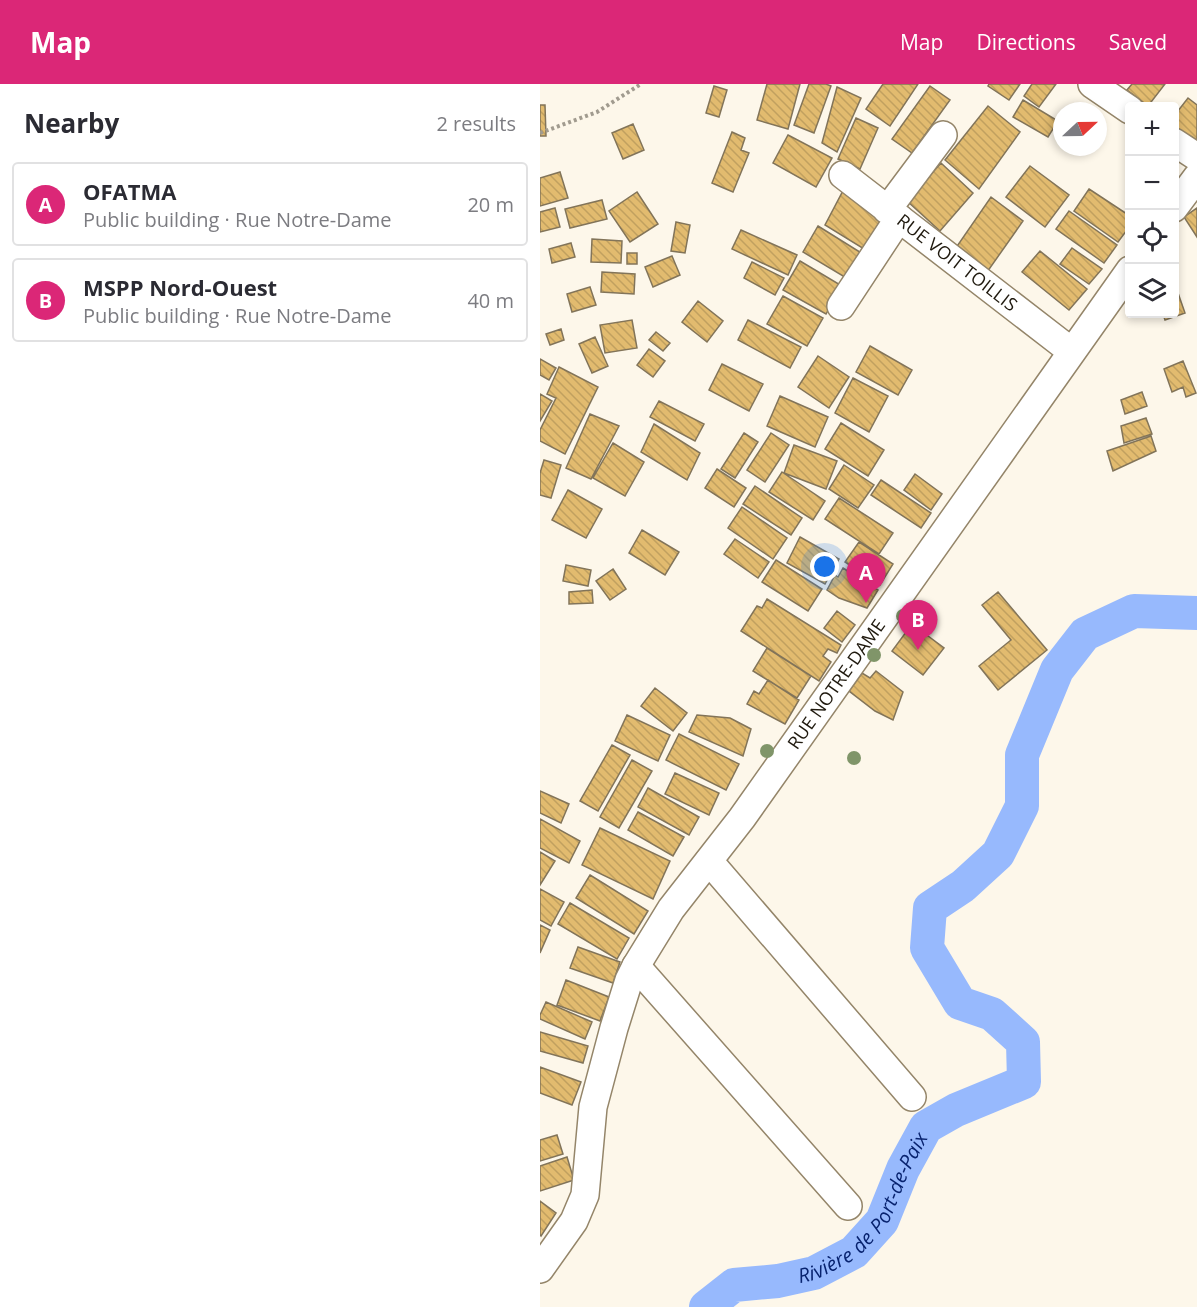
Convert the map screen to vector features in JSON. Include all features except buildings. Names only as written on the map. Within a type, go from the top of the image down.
[{"type":"street","points":[[1092,84],[1125,107]]},
{"type":"street","points":[[841,306],[893,214],[943,135]]},
{"type":"street","points":[[1179,145],[1197,157]]},
{"type":"street","name":"RUE VOIT TOILLIS","points":[[843,175],[1071,351]]},
{"type":"street","points":[[1179,201],[1197,177]]},
{"type":"street","name":"RUE NOTRE-DAME","points":[[540,1269],[574,1221],[585,1195],[593,1107],[632,973],[671,909],[742,818],[1125,277]]},
{"type":"street","points":[[709,861],[912,1097]]},
{"type":"street","points":[[632,973],[848,1206]]},
{"type":"path","points":[[540,134],[597,112],[640,84]]},
{"type":"waterway","name":"Rivière de Port-de-Paix","points":[[706,1307],[734,1285],[778,1281],[814,1273],[854,1252],[882,1221],[903,1169],[926,1127],[956,1110],[1024,1082],[1023,1042],[992,1014],[960,1003],[927,948],[930,908],[963,886],[998,854],[1022,806],[1022,755],[1057,670],[1085,634],[1134,611],[1197,613]]},
{"type":"place","name":"OFATMA","points":[[866,603]]},
{"type":"place","name":"MSPP Nord-Ouest","points":[[918,650]]}]
